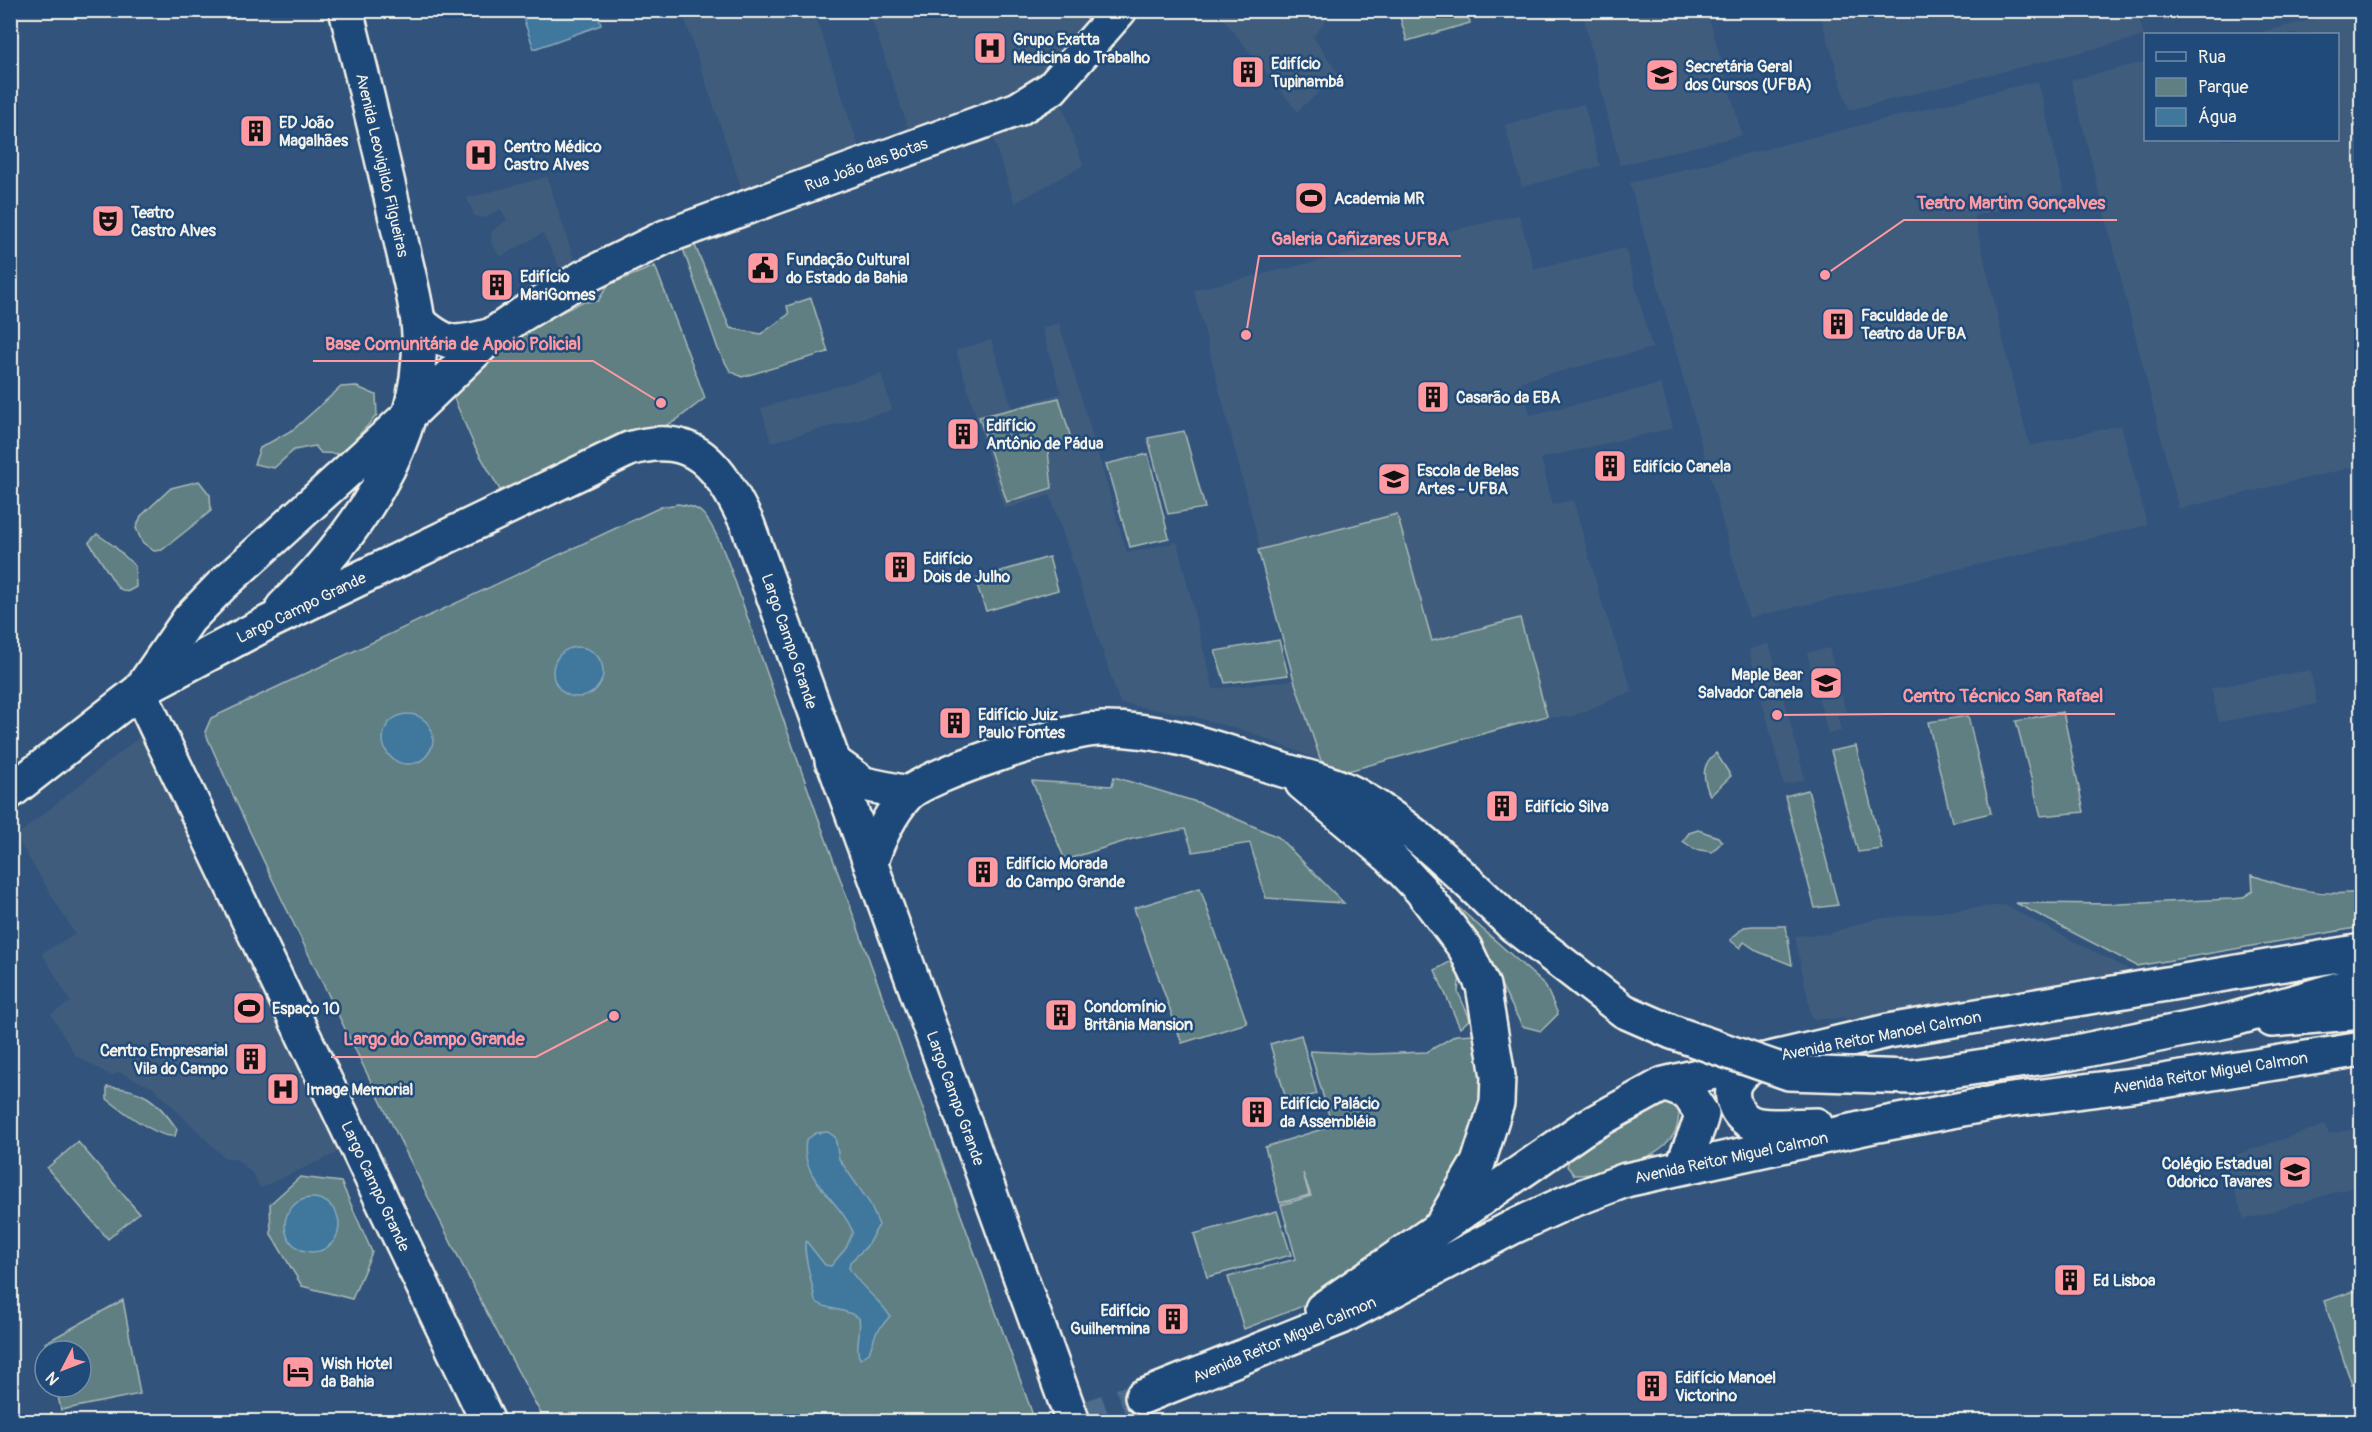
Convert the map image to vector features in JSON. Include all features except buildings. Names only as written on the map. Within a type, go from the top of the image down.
[{"type":"main road","name":"Avenida Leovigildo Filgueiras","points":[[269,622],[347,538],[399,444],[408,416],[419,357],[418,321],[384,161],[346,10]]},
{"type":"main road","name":"Rua João das Botas","points":[[492,335],[584,277],[665,237],[1018,109],[1052,87],[1120,10]]},
{"type":"main road","points":[[418,321],[436,337],[451,342],[466,342],[492,335]]},
{"type":"main road","points":[[10,792],[139,691],[189,619],[220,586],[408,416],[492,335]]},
{"type":"main road","name":"Largo Campo Grande","points":[[488,1422],[139,691],[269,622],[629,449],[650,443],[674,443],[695,451],[714,466],[732,493],[764,568],[832,761],[1074,1422]]},
{"type":"main road","points":[[870,862],[880,837],[908,793],[977,760],[1097,728],[1180,738],[1358,796],[1391,817],[1459,873],[1513,925],[1624,1011],[1672,1032],[1789,1072],[1911,1077],[2071,1053],[2231,1020],[2361,982]]},
{"type":"main road","points":[[832,761],[864,784],[908,793]]},
{"type":"main road","points":[[1286,771],[1390,857],[1421,890],[1465,948],[1483,986],[1498,1076],[1497,1103],[1478,1164],[1441,1228]]},
{"type":"main road","name":"Avenida Reitor Manoel Calmon","points":[[1268,1348],[1382,1265],[1441,1228],[1584,1128],[1664,1084],[1900,1029],[2361,951]]},
{"type":"main road","points":[[2231,1020],[2287,1020],[2361,1012]]},
{"type":"main road","name":"Avenida Reitor Miguel Calmon","points":[[1142,1397],[1268,1348],[1410,1284],[1513,1227],[1565,1203],[1626,1180],[1878,1125],[2004,1101],[2163,1081],[2361,1048]]},
{"type":"main road","points":[[1765,1059],[1739,1077],[1734,1085],[1733,1096],[1736,1108],[1743,1117],[1756,1124],[1878,1125]]},
{"type":"main road","points":[[1664,1084],[1688,1093],[1702,1114],[1698,1132],[1688,1145],[1683,1167]]},
{"type":"shaded area","points":[[682,11],[814,11],[861,154],[745,199]]},
{"type":"shaded area","points":[[869,11],[1104,11],[1021,96],[911,136]]},
{"type":"shaded area","points":[[1217,11],[1334,11],[1313,37],[1339,75],[1297,111]]},
{"type":"shaded area","name":"Secretária Geral dos Cursos (UFBA)","points":[[1582,11],[1707,11],[1742,135],[1620,165]]},
{"type":"shaded area","points":[[1819,11],[2137,11],[2144,36],[1849,110]]},
{"type":"shaded area","points":[[2349,11],[2361,11],[2361,465],[2179,509],[2071,80],[2144,62],[2144,141],[2339,141],[2339,33],[2257,33]]},
{"type":"shaded area","points":[[2038,81],[2064,193],[1974,216],[2016,396],[2030,446],[2121,425],[2147,525],[1749,618],[1630,183]]},
{"type":"shaded area","points":[[1059,97],[1083,165],[1015,203],[991,132]]},
{"type":"shaded area","points":[[1584,104],[1600,166],[1522,187],[1505,125]]},
{"type":"shaded area","points":[[547,177],[577,269],[563,275],[543,233],[500,257],[491,242],[492,231],[507,220],[501,209],[485,218],[475,216],[467,198]]},
{"type":"shaded area","points":[[1519,215],[1534,269],[1625,248],[1652,348],[1521,381],[1530,415],[1661,384],[1673,428],[1541,458],[1553,505],[1573,500],[1603,606],[1632,691],[1571,717],[1547,717],[1348,771],[1246,731],[1188,715],[1120,703],[1050,495],[1004,509],[956,350],[991,340],[1012,408],[1061,393],[1042,328],[1059,323],[1127,553],[1177,542],[1213,689],[1294,680],[1194,290]]},
{"type":"shaded area","points":[[881,374],[892,410],[771,442],[761,408]]},
{"type":"shaded area","points":[[1769,643],[1805,779],[1784,785],[1749,650]]},
{"type":"shaded area","name":"Maple Bear Salvador Canela","points":[[1829,648],[1846,712],[1837,715],[1841,731],[1828,734],[1807,653]]},
{"type":"shaded area","points":[[2310,670],[2317,704],[2219,722],[2211,688]]},
{"type":"shaded area","points":[[142,735],[343,1150],[260,1188],[254,1175],[238,1160],[224,1157],[154,1088],[119,1072],[112,1076],[75,1055],[51,1014],[71,1002],[42,953],[75,934],[16,836]]},
{"type":"shaded area","points":[[2004,905],[2129,970],[1860,1018],[1812,1019],[1795,936],[1828,934],[1876,919]]},
{"type":"shaded area","name":"Colégio Estadual Odorico Tavares","points":[[2325,1125],[2329,1134],[2361,1128],[2361,1190],[2359,1185],[2244,1220],[2224,1159]]},
{"type":"green space","points":[[1426,11],[1467,11],[1470,23],[1407,41],[1400,17]]},
{"type":"green space","points":[[693,241],[730,328],[761,334],[789,314],[787,306],[811,298],[828,352],[742,377],[730,371],[718,349],[682,246]]},
{"type":"green space","points":[[655,266],[705,398],[675,421],[507,502],[474,445],[452,394],[494,346],[582,302],[598,301],[608,285]]},
{"type":"green space","points":[[355,386],[376,395],[377,415],[342,454],[321,453],[315,446],[294,450],[274,468],[254,464],[260,448],[294,429],[341,387]]},
{"type":"green space","points":[[1059,398],[1072,442],[1048,451],[1052,488],[1007,502],[979,417]]},
{"type":"green space","points":[[1184,431],[1205,508],[1168,514],[1148,438]]},
{"type":"green space","points":[[1148,454],[1169,538],[1130,547],[1106,464]]},
{"type":"green space","points":[[199,481],[210,495],[211,511],[162,550],[154,551],[142,542],[136,528],[141,516],[171,488]]},
{"type":"green space","points":[[678,504],[690,506],[701,512],[715,533],[729,564],[1035,1421],[545,1421],[400,1140],[277,889],[205,732],[211,718],[661,507]]},
{"type":"green space","points":[[1397,514],[1432,641],[1520,618],[1547,716],[1348,771],[1321,761],[1294,680],[1258,550]]},
{"type":"green space","points":[[97,534],[135,566],[136,587],[127,592],[118,588],[89,542]]},
{"type":"green space","points":[[1049,557],[1058,590],[986,611],[975,579]]},
{"type":"green space","points":[[1279,640],[1288,675],[1225,683],[1215,651]]},
{"type":"green space","points":[[2063,712],[2084,812],[2041,816],[2016,721]]},
{"type":"green space","points":[[1968,716],[1991,813],[1952,822],[1928,722]]},
{"type":"green space","points":[[1856,746],[1882,849],[1858,852],[1831,751]]},
{"type":"green space","points":[[1716,753],[1731,776],[1710,796],[1704,773],[1707,762]]},
{"type":"green space","points":[[1114,777],[1200,803],[1278,837],[1344,903],[1266,898],[1250,843],[1193,852],[1185,829],[1132,839],[1065,860],[1032,781],[1112,786]]},
{"type":"green space","points":[[1808,790],[1838,905],[1815,908],[1785,796]]},
{"type":"green space","points":[[1698,830],[1718,837],[1722,842],[1712,852],[1694,849],[1683,841],[1689,833]]},
{"type":"green space","points":[[2252,875],[2306,891],[2361,892],[2361,927],[2137,966],[2016,903],[2119,904],[2242,898],[2253,891]]},
{"type":"green space","points":[[1200,888],[1247,1023],[1182,1043],[1134,908]]},
{"type":"green space","points":[[1449,899],[1545,985],[1558,1014],[1541,1031],[1522,1026],[1482,947]]},
{"type":"green space","points":[[1786,926],[1792,965],[1759,952],[1744,942],[1740,948],[1730,940],[1744,927]]},
{"type":"green space","points":[[1453,960],[1461,963],[1458,992],[1470,1019],[1460,1028],[1435,970]]},
{"type":"green space","points":[[1475,1034],[1491,1103],[1442,1211],[1318,1300],[1244,1329],[1228,1277],[1296,1259],[1281,1205],[1311,1196],[1303,1173],[1309,1195],[1280,1203],[1265,1147],[1332,1126],[1310,1051],[1371,1054],[1427,1052],[1456,1035]]},
{"type":"green space","points":[[1301,1035],[1317,1094],[1287,1102],[1270,1044]]},
{"type":"green space","points":[[107,1087],[139,1093],[155,1103],[177,1129],[175,1136],[168,1136],[150,1129],[121,1110],[107,1099]]},
{"type":"green space","points":[[1660,1099],[1680,1103],[1677,1127],[1669,1141],[1645,1158],[1631,1164],[1600,1173],[1574,1175],[1567,1166],[1572,1152]]},
{"type":"green space","points":[[78,1142],[139,1213],[108,1239],[47,1168]]},
{"type":"green space","points":[[300,1177],[341,1182],[372,1252],[352,1299],[302,1286],[271,1234],[270,1204]]},
{"type":"green space","points":[[1277,1211],[1291,1255],[1207,1277],[1194,1234]]},
{"type":"green space","points":[[2361,1289],[2361,1382],[2352,1385],[2324,1301]]},
{"type":"green space","points":[[123,1300],[140,1394],[61,1410],[59,1399],[93,1399],[93,1339],[52,1339]]},
{"type":"water","points":[[597,11],[601,25],[534,49],[521,12]]},
{"type":"water","points":[[573,647],[583,647],[596,654],[603,667],[603,677],[596,690],[583,697],[573,697],[564,693],[557,686],[553,677],[553,667],[557,658],[564,651]]},
{"type":"water","points":[[413,714],[426,721],[432,729],[432,749],[426,757],[418,763],[403,764],[390,757],[384,749],[383,734],[390,721],[398,715]]},
{"type":"water","points":[[828,1132],[835,1137],[839,1159],[869,1202],[879,1225],[866,1247],[850,1262],[849,1268],[890,1316],[876,1333],[869,1353],[860,1359],[858,1355],[859,1318],[815,1301],[805,1252],[806,1241],[825,1265],[831,1266],[846,1248],[853,1232],[847,1220],[814,1178],[805,1154],[806,1140],[816,1133]]},
{"type":"water","points":[[312,1198],[322,1200],[331,1206],[337,1215],[339,1225],[337,1235],[331,1244],[322,1250],[312,1252],[302,1250],[293,1244],[287,1235],[285,1225],[287,1215],[293,1206],[302,1200]]},
{"type":"tunnel","points":[[1076,1422],[1142,1397]]},
{"type":"place","name":"Grupo Exatta Medicina do Trabalho","points":[[990,48]]},
{"type":"place","name":"Edifício Tupinambá","points":[[1248,72]]},
{"type":"place","name":"Secretária Geral dos Cursos (UFBA)","points":[[1662,75]]},
{"type":"place","name":"ED João Magalhães","points":[[256,131]]},
{"type":"place","name":"Centro Médico Castro Alves","points":[[481,155]]},
{"type":"place","name":"Academia MR","points":[[1311,198]]},
{"type":"place","name":"Teatro Castro Alves","points":[[108,221]]},
{"type":"place","name":"Fundação Cultural do Estado da Bahia","points":[[763,268]]},
{"type":"place","name":"Teatro Martim Gonçalves","points":[[1825,275]]},
{"type":"place","name":"Edifício MariGomes","points":[[497,285]]},
{"type":"place","name":"Faculdade de Teatro da UFBA","points":[[1838,324]]},
{"type":"place","name":"Galeria Cañizares UFBA","points":[[1246,335]]},
{"type":"place","name":"Casarão da EBA","points":[[1433,397]]},
{"type":"place","name":"Base Comunitária de Apoio Policial","points":[[661,403]]},
{"type":"place","name":"Edifício Antônio de Pádua","points":[[963,434]]},
{"type":"place","name":"Edifício Canela","points":[[1610,466]]},
{"type":"place","name":"Escola de Belas Artes - UFBA","points":[[1394,479]]},
{"type":"place","name":"Edifício Dois de Julho","points":[[900,567]]},
{"type":"place","name":"Maple Bear Salvador Canela","points":[[1826,683]]},
{"type":"place","name":"Centro Técnico San Rafael","points":[[1777,715]]},
{"type":"place","name":"Edifício Juiz Paulo Fontes","points":[[955,723]]},
{"type":"place","name":"Edifício Silva","points":[[1502,806]]},
{"type":"place","name":"Edifício Morada do Campo Grande","points":[[983,872]]},
{"type":"place","name":"Espaço 10","points":[[249,1008]]},
{"type":"place","name":"Condomínio Britânia Mansion","points":[[1061,1015]]},
{"type":"place","name":"Largo do Campo Grande","points":[[614,1016]]},
{"type":"place","name":"Centro Empresarial Vila do Campo","points":[[251,1059]]},
{"type":"place","name":"Image Memorial","points":[[283,1089]]},
{"type":"place","name":"Edifício Palácio da Assembléia","points":[[1257,1112]]},
{"type":"place","name":"Colégio Estadual Odorico Tavares","points":[[2295,1172]]},
{"type":"place","name":"Ed Lisboa","points":[[2070,1280]]},
{"type":"place","name":"Edifício Guilhermina","points":[[1173,1319]]},
{"type":"place","name":"Wish Hotel da Bahia","points":[[298,1372]]},
{"type":"place","name":"Edifício Manoel Victorino","points":[[1652,1386]]}]
